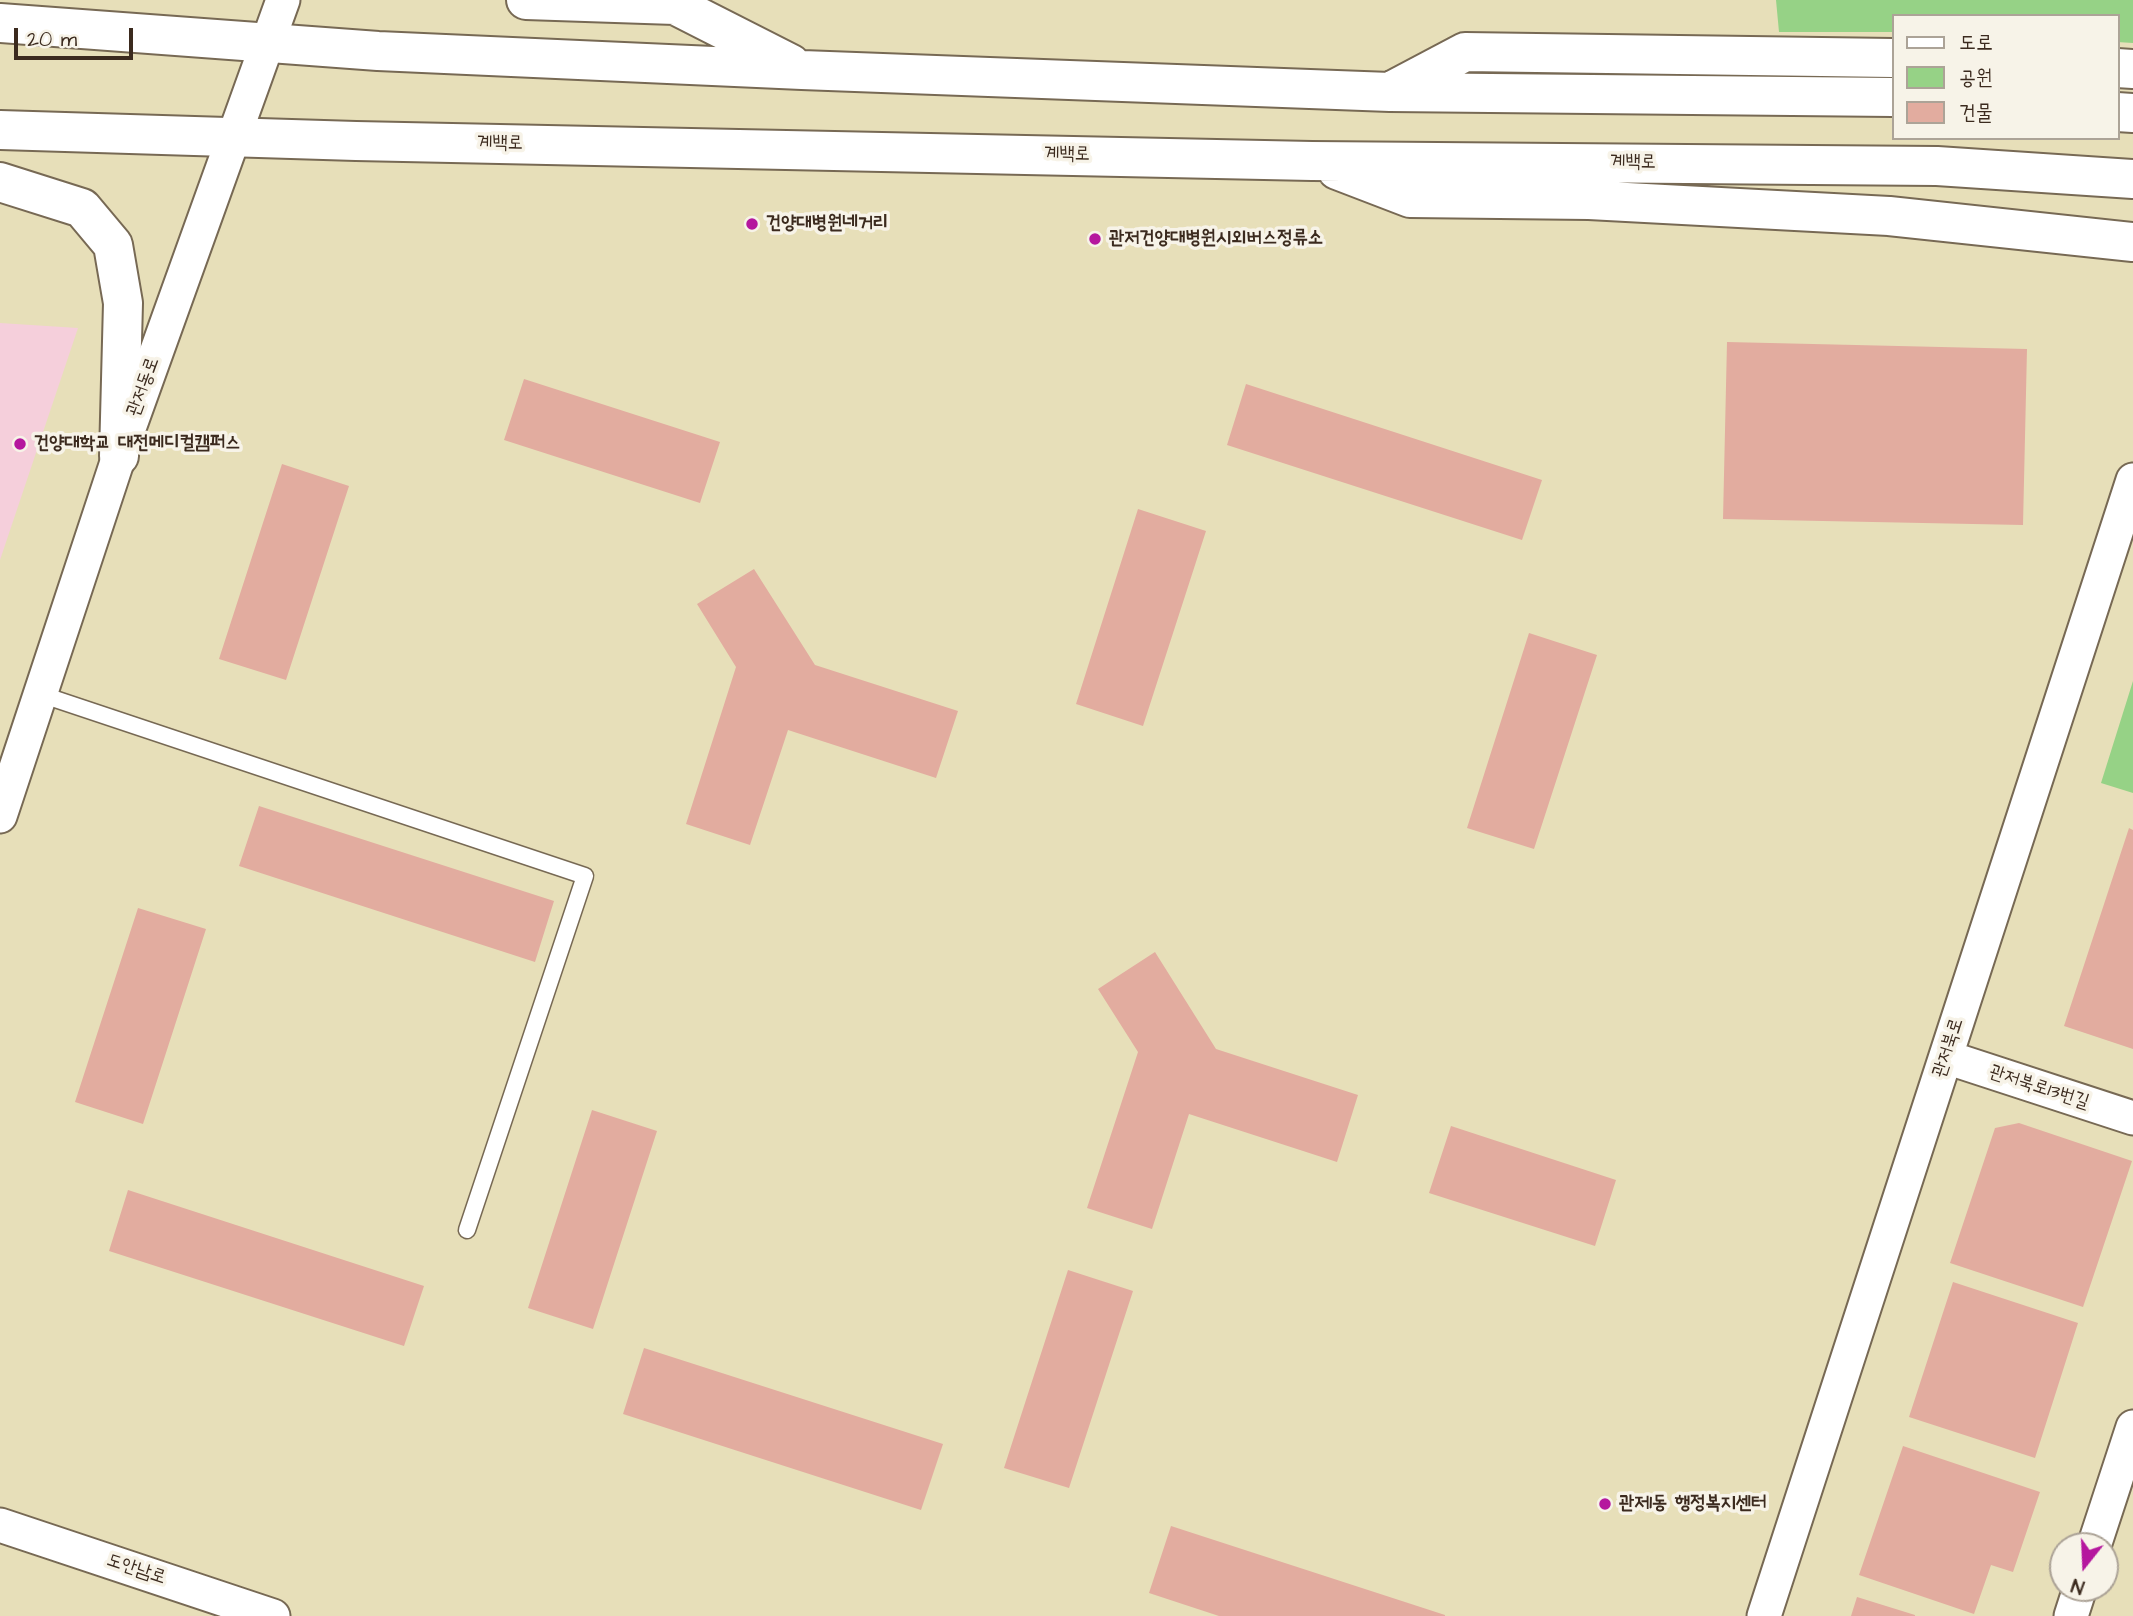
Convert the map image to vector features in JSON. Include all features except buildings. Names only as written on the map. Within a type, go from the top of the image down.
[{"type":"main road","points":[[0,12],[31,0]]},
{"type":"main road","points":[[526,0],[675,5],[802,70]]},
{"type":"main road","points":[[0,23],[268,43],[802,70],[1390,92],[1892,97]]},
{"type":"main road","points":[[1390,92],[1465,52],[1892,58]]},
{"type":"main road","name":"계백로","points":[[0,130],[234,135],[370,142],[1312,160],[1937,166],[2133,178]]},
{"type":"main road","points":[[1312,160],[1410,198],[1589,200],[1875,215],[2133,242]]},
{"type":"main road","points":[[0,182],[82,208],[113,245],[123,303],[119,456]]},
{"type":"street","name":"관저동로","points":[[0,816],[119,456],[283,0]]},
{"type":"street","name":"관저북로","points":[[1764,1616],[2133,480]]},
{"type":"street","name":"관저북로13번길","points":[[1946,1057],[2133,1118]]},
{"type":"street","points":[[2099,1532],[2133,1427]]},
{"type":"street","name":"도안남로","points":[[0,1525],[273,1616]]},
{"type":"lane","points":[[40,694],[585,876],[467,1230]]},
{"type":"shaded area","name":"건양대학교 대전메디컬캠퍼스","points":[[0,323],[78,328],[0,560]]},
{"type":"green space","points":[[1776,0],[2133,0],[2133,43],[2119,42],[2119,14],[1892,14],[1892,32],[1779,32]]},
{"type":"green space","points":[[2133,681],[2133,793],[2101,783]]},
{"type":"place","name":"건양대병원네거리","points":[[752,224]]},
{"type":"place","name":"관저건양대병원시외버스정류소","points":[[1095,239]]},
{"type":"place","name":"건양대학교 대전메디컬캠퍼스","points":[[20,444]]},
{"type":"place","name":"관저1동 행정복지센터","points":[[1605,1504]]}]
